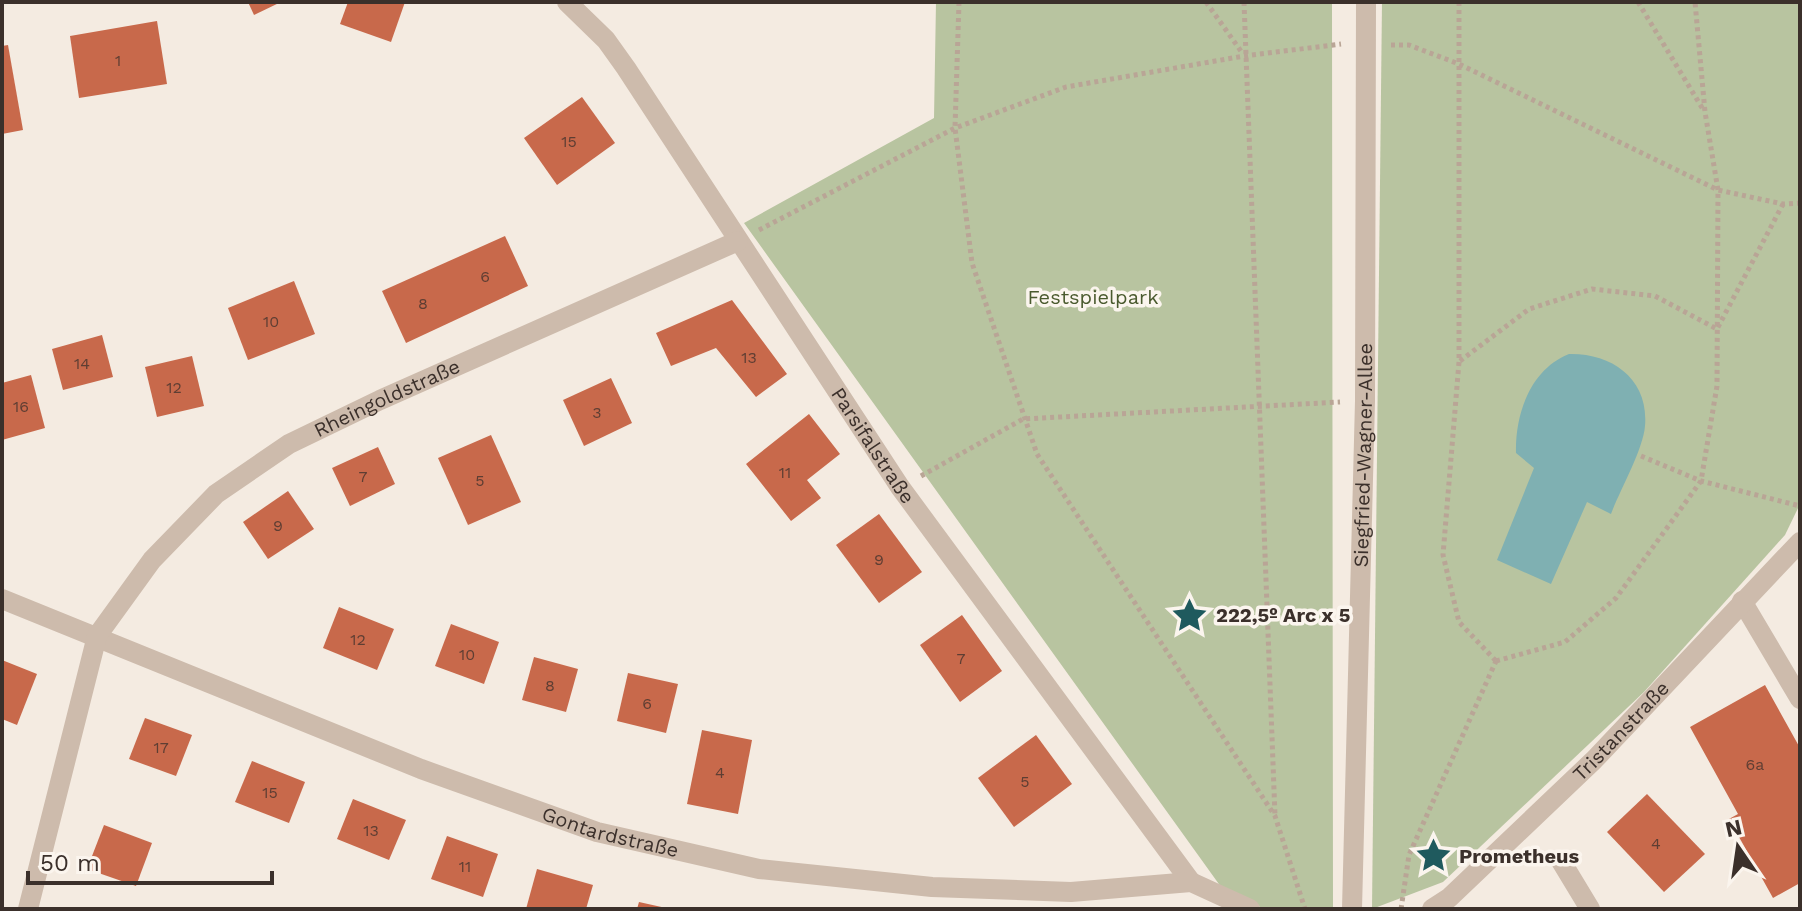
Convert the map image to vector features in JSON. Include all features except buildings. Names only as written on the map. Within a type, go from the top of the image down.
[{"type":"street","name":"Parsifalstraße","points":[[567,2],[606,40],[626,68],[900,487],[1191,882]]},
{"type":"street","name":"Siegfried-Wagner-Allee","points":[[1352,909],[1365,401],[1366,2]]},
{"type":"street","name":"Rheingoldstraße","points":[[97,636],[152,560],[216,494],[289,444],[380,400],[738,241]]},
{"type":"street","name":"Tristanstraße","points":[[1432,909],[1449,898],[1594,760],[1800,542]]},
{"type":"street","name":"Gontardstraße","points":[[2,599],[421,769],[597,832],[759,869],[932,887],[1071,892],[1191,882],[1250,909]]},
{"type":"street","points":[[1742,601],[1800,699]]},
{"type":"street","points":[[28,909],[97,636]]},
{"type":"street","points":[[1561,861],[1590,909]]},
{"type":"path","points":[[959,2],[955,128],[972,263],[1023,419],[1037,454],[1275,816],[1305,909]]},
{"type":"path","points":[[1206,2],[1244,56]]},
{"type":"path","points":[[1244,2],[1275,816]]},
{"type":"path","points":[[1459,2],[1459,362],[1443,555],[1459,622],[1496,661]]},
{"type":"path","points":[[1638,2],[1705,112]]},
{"type":"path","points":[[1496,661],[1565,642],[1606,606],[1701,481],[1717,386],[1718,190],[1705,112],[1695,2]]},
{"type":"path","points":[[738,241],[955,128],[1066,87],[1315,45],[1409,45],[1459,64],[1718,190],[1783,204],[1800,203]]},
{"type":"path","points":[[1717,329],[1783,204]]},
{"type":"path","points":[[1459,362],[1529,309],[1592,289],[1655,296],[1717,329]]},
{"type":"path","points":[[900,487],[1023,419],[1365,401]]},
{"type":"path","points":[[1641,456],[1701,481],[1800,506]]},
{"type":"path","points":[[1401,909],[1409,855],[1496,661]]},
{"type":"green space","name":"Festspielpark","points":[[936,2],[1332,2],[1333,909],[1264,909],[1221,887],[744,223],[934,118]]},
{"type":"green space","points":[[1382,2],[1800,2],[1800,504],[1785,535],[1644,692],[1443,882],[1372,909]]},
{"type":"water","points":[[1569,354],[1600,358],[1625,372],[1641,395],[1645,426],[1636,458],[1611,514],[1587,502],[1551,584],[1497,560],[1534,468],[1516,453],[1522,408],[1535,381],[1556,361]]},
{"type":"place","name":"222,5º Arc x 5","points":[[1190,615]]},
{"type":"place","name":"Prometheus","points":[[1433,856]]}]
